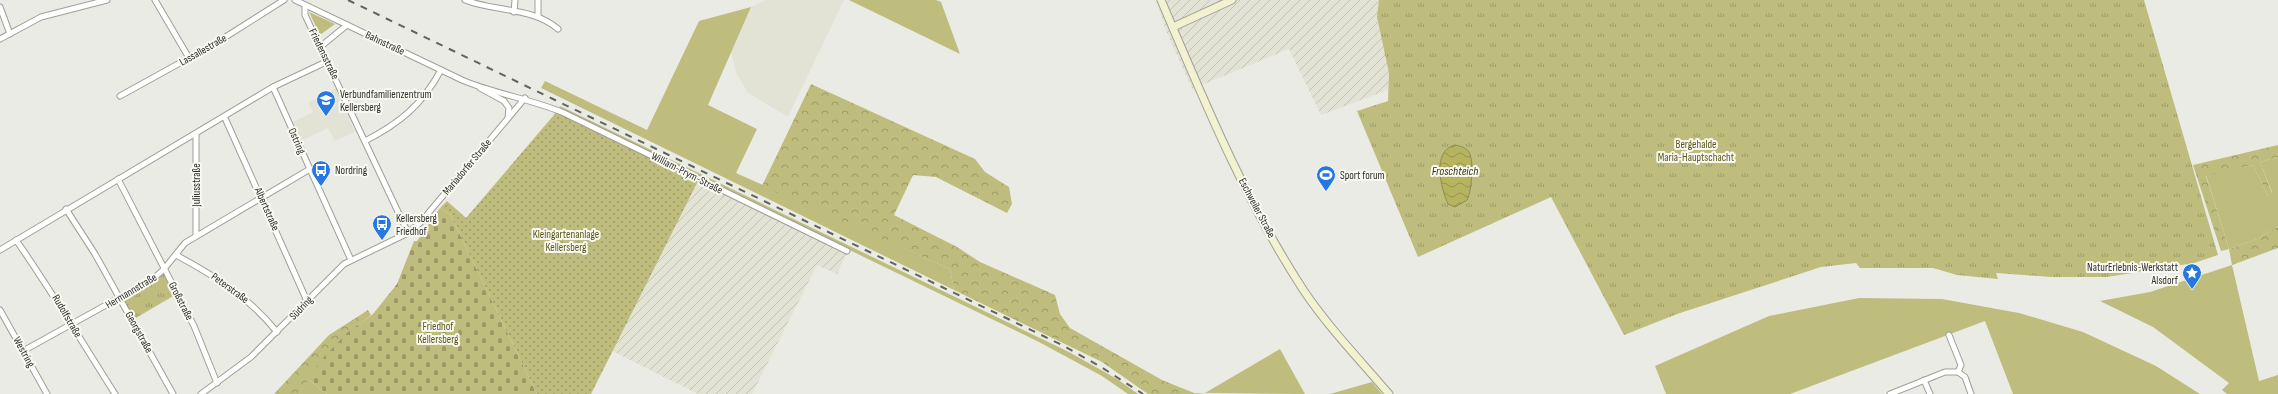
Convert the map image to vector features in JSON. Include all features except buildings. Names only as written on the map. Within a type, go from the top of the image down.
[{"type":"street","points":[[0,39],[41,17],[107,0]]},
{"type":"street","points":[[155,0],[190,58]]},
{"type":"street","name":"Lassallestraße","points":[[120,96],[190,58],[284,0]]},
{"type":"street","name":"Bahnstraße","points":[[295,0],[476,86],[504,101],[509,108],[508,118]]},
{"type":"street","points":[[465,0],[514,12],[538,16],[558,29]]},
{"type":"street","points":[[514,12],[515,0]]},
{"type":"street","points":[[538,0],[538,16]]},
{"type":"street","name":"Eschweiler Straße","points":[[1161,0],[1230,155],[1263,219],[1294,274],[1329,324],[1388,394]]},
{"type":"street","points":[[1173,27],[1232,0]]},
{"type":"street","name":"Friedensstraße","points":[[305,5],[305,15],[408,233]]},
{"type":"street","points":[[0,7],[10,34]]},
{"type":"street","points":[[320,47],[347,25]]},
{"type":"street","points":[[0,250],[66,209],[224,118],[273,87],[328,61]]},
{"type":"street","points":[[365,141],[398,123],[412,111],[425,95],[441,70]]},
{"type":"street","name":"Bahnstraße","points":[[476,86],[525,98]]},
{"type":"street","name":"Ostring","points":[[273,87],[351,260]]},
{"type":"street","name":"Mariadorfer Straße","points":[[408,233],[420,223],[525,98]]},
{"type":"street","name":"William-Prym-Straße","points":[[525,98],[564,113],[847,251]]},
{"type":"street","name":"Albertstraße","points":[[224,118],[262,197],[307,301]]},
{"type":"street","name":"Juliusstraße","points":[[196,134],[196,235]]},
{"type":"street","name":"Hermannstraße","points":[[23,351],[71,326],[153,279],[164,269],[185,243],[196,235],[310,168]]},
{"type":"street","name":"Großstraße","points":[[118,179],[194,326],[217,383]]},
{"type":"street","name":"Georgstraße","points":[[66,209],[95,254],[174,394]]},
{"type":"street","name":"Südring","points":[[201,394],[251,357],[344,264],[408,233]]},
{"type":"street","name":"Rudolfstraße","points":[[16,240],[53,292],[71,326],[115,394]]},
{"type":"street","name":"Peterstraße","points":[[176,255],[228,284],[249,301],[277,332]]},
{"type":"street","name":"Westring","points":[[0,310],[46,394]]},
{"type":"street","points":[[1950,334],[1961,365],[1958,372]]},
{"type":"street","points":[[1893,393],[1945,372],[1958,372],[1965,377],[1971,394]]},
{"type":"street","points":[[1924,380],[1930,394]]},
{"type":"shaded area","points":[[765,0],[844,0],[788,117],[748,93],[737,75],[731,52],[751,7]]},
{"type":"shaded area","points":[[1156,0],[1383,0],[1401,85],[1321,115],[1289,49],[1192,89],[1165,28]]},
{"type":"shaded area","name":"Verbundfamilienzentrum Kellersberg","points":[[336,88],[355,132],[335,141],[328,128],[301,141],[293,122],[313,112],[308,103]]},
{"type":"shaded area","points":[[700,177],[847,253],[837,274],[817,265],[752,394],[698,394],[612,351]]},
{"type":"green space","points":[[849,0],[936,0],[941,2],[960,54]]},
{"type":"green space","name":"Bergehalde Maria-Hauptschacht","points":[[1379,0],[2144,0],[2218,255],[2194,263],[2107,277],[2051,277],[1996,273],[1998,279],[1957,275],[1933,268],[1860,268],[1856,263],[1821,267],[1677,314],[1624,335],[1551,197],[1418,257],[1357,111],[1388,101],[1389,73],[1377,17]]},
{"type":"green space","points":[[751,7],[708,105],[757,129],[736,173],[950,269],[954,290],[541,88],[545,81],[647,130],[699,21]]},
{"type":"green space","points":[[309,12],[335,24],[320,35]]},
{"type":"green space","points":[[811,84],[975,159],[985,172],[1009,187],[1012,204],[1007,213],[936,177],[913,175],[894,215],[957,247],[980,262],[1055,295],[1060,314],[1070,328],[1162,380],[1194,393],[1208,394],[1148,394],[1102,362],[954,290],[950,269],[762,186]]},
{"type":"green space","points":[[560,106],[1069,352],[1117,379],[1138,394],[1128,394],[1102,376],[1039,342],[559,109]]},
{"type":"green space","name":"Kleingartenanlage Kellersberg","points":[[559,109],[700,177],[591,394],[537,394],[450,214],[440,208],[447,201],[466,218]]},
{"type":"green space","points":[[2278,145],[2278,157],[2260,162],[2272,193],[2268,196],[2253,165],[2206,176],[2229,249],[2221,251],[2193,165]]},
{"type":"green space","points":[[2278,157],[2278,226],[2257,239],[2229,249],[2206,175],[2253,165],[2268,196],[2272,192],[2260,162]]},
{"type":"green space","name":"Friedhof Kellersberg","points":[[440,208],[450,214],[537,394],[327,394],[308,379],[324,357],[347,333],[373,314],[397,284],[414,241],[417,241]]},
{"type":"green space","points":[[2278,226],[2278,248],[2232,265],[2229,249],[2257,239]]},
{"type":"green space","points":[[2232,265],[2259,381],[2278,375],[2278,394],[2227,394],[2222,390],[2229,383],[2153,327],[2100,301],[2150,292]]},
{"type":"green space","points":[[164,272],[175,295],[134,319],[123,299],[154,281]]},
{"type":"green space","points":[[1859,298],[1942,299],[2019,313],[2083,332],[2156,366],[2200,394],[2013,394],[1985,321],[1790,394],[1666,394],[1655,366],[1769,316]]},
{"type":"green space","points":[[368,310],[371,315],[349,333],[331,351],[299,394],[274,394],[329,335]]},
{"type":"green space","points":[[1280,349],[1305,394],[1205,393]]},
{"type":"green space","points":[[308,379],[327,394],[299,394]]},
{"type":"green space","points":[[1372,382],[1382,394],[1330,394]]},
{"type":"water","name":"Froschteich","points":[[1455,145],[1461,146],[1469,152],[1472,162],[1472,176],[1467,200],[1455,207],[1448,204],[1443,189],[1440,162],[1443,154]]},
{"type":"railway","points":[[348,0],[1062,345],[1101,367],[1143,394]]},
{"type":"place","name":"Verbundfamilienzentrum Kellersberg","points":[[326,117]]},
{"type":"place","name":"Nordring","points":[[321,187]]},
{"type":"place","name":"Sport forum","points":[[1326,192]]},
{"type":"place","name":"Kellersberg Friedhof","points":[[382,241]]},
{"type":"place","name":"NaturErlebnis-Werkstatt Alsdorf","points":[[2192,290]]}]
